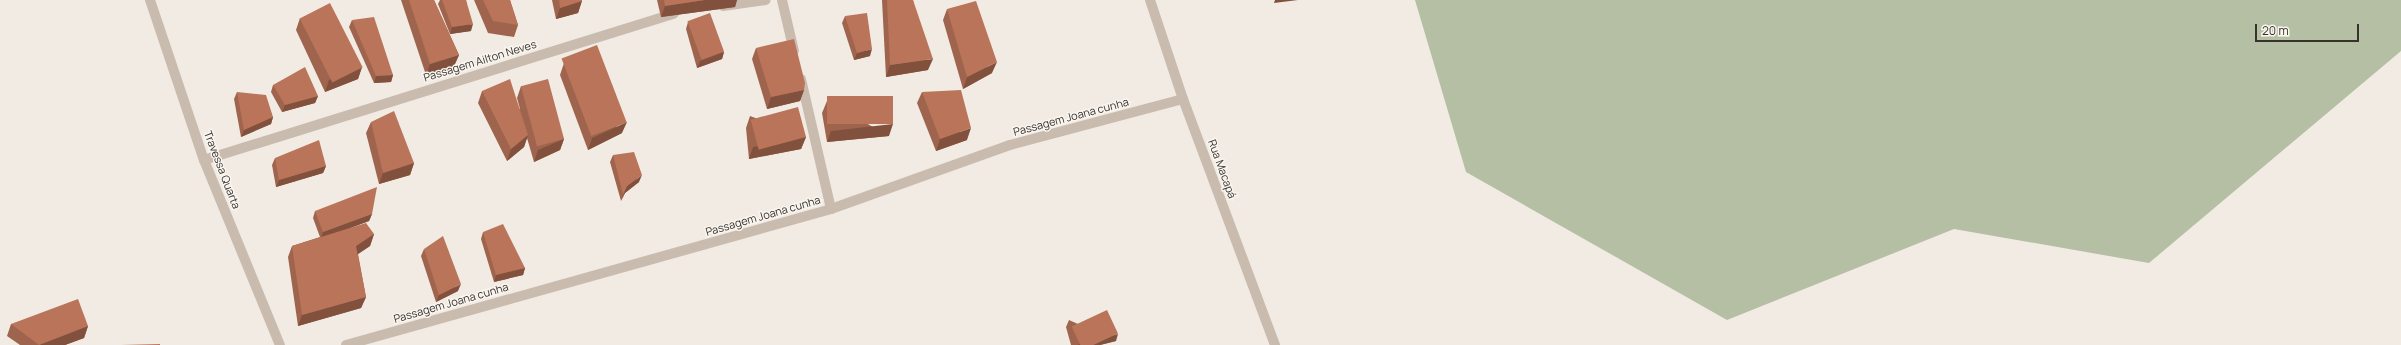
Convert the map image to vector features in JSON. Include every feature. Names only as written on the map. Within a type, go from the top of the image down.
[{"type":"street","name":"Travessa Quarta","points":[[150,0],[204,160],[280,345]]},
{"type":"street","points":[[712,8],[766,0]]},
{"type":"street","points":[[782,0],[831,209]]},
{"type":"street","name":"Rua Macapá","points":[[1150,0],[1183,99],[1275,345]]},
{"type":"street","name":"Passagem Ailton Neves","points":[[204,160],[672,14],[688,12]]},
{"type":"street","name":"Passagem Joana cunha","points":[[346,345],[831,209],[1010,145],[1183,99]]},
{"type":"green space","points":[[1415,0],[2401,0],[2401,51],[2149,263],[1954,229],[1727,320],[1466,172]]},
{"type":"building","points":[[409,0],[434,0],[459,55],[430,64]]},
{"type":"building","points":[[442,0],[466,0],[473,24],[452,27]]},
{"type":"building","points":[[483,0],[510,0],[518,25],[493,21]]},
{"type":"building","points":[[559,0],[582,0],[582,1],[560,8]]},
{"type":"building","points":[[664,0],[705,0],[665,6]]},
{"type":"building","points":[[887,0],[913,0],[933,59],[890,65]]},
{"type":"building","points":[[976,1],[997,62],[967,77],[947,9]]},
{"type":"building","points":[[330,3],[363,67],[332,83],[300,18]]},
{"type":"building","points":[[710,13],[724,52],[701,60],[687,21]]},
{"type":"building","points":[[867,13],[872,49],[857,53],[845,16]]},
{"type":"building","points":[[374,17],[393,75],[376,76],[352,20]]},
{"type":"building","points":[[794,39],[805,83],[804,90],[771,97],[756,48]]},
{"type":"building","points":[[597,45],[627,122],[591,136],[562,59]]},
{"type":"building","points":[[305,67],[318,96],[285,105],[273,85]]},
{"type":"building","points":[[510,79],[528,135],[511,149],[482,91]]},
{"type":"building","points":[[548,79],[564,139],[537,146],[521,86]]},
{"type":"building","points":[[961,90],[971,128],[940,139],[922,92]]},
{"type":"building","points":[[237,92],[266,95],[273,117],[244,130]]},
{"type":"building","points":[[827,96],[893,96],[893,124],[827,124]]},
{"type":"building","points":[[798,107],[806,137],[759,150],[751,120]]},
{"type":"building","points":[[394,111],[414,163],[383,173],[371,122]]},
{"type":"building","points":[[319,140],[326,166],[279,180],[275,158]]},
{"type":"building","points":[[634,152],[642,175],[627,186],[623,194],[613,155]]},
{"type":"building","points":[[377,187],[372,214],[323,232],[315,211]]},
{"type":"building","points":[[366,223],[374,234],[356,246],[366,297],[302,315],[292,246]]},
{"type":"building","points":[[503,224],[525,268],[496,275],[483,232]]},
{"type":"building","points":[[443,236],[461,284],[439,295],[424,249]]},
{"type":"building","points":[[78,299],[88,326],[39,345],[11,324]]},
{"type":"building","points":[[1107,310],[1118,334],[1093,345],[1080,345],[1072,326]]},
{"type":"building","points":[[160,344],[160,345],[121,345]]}]
